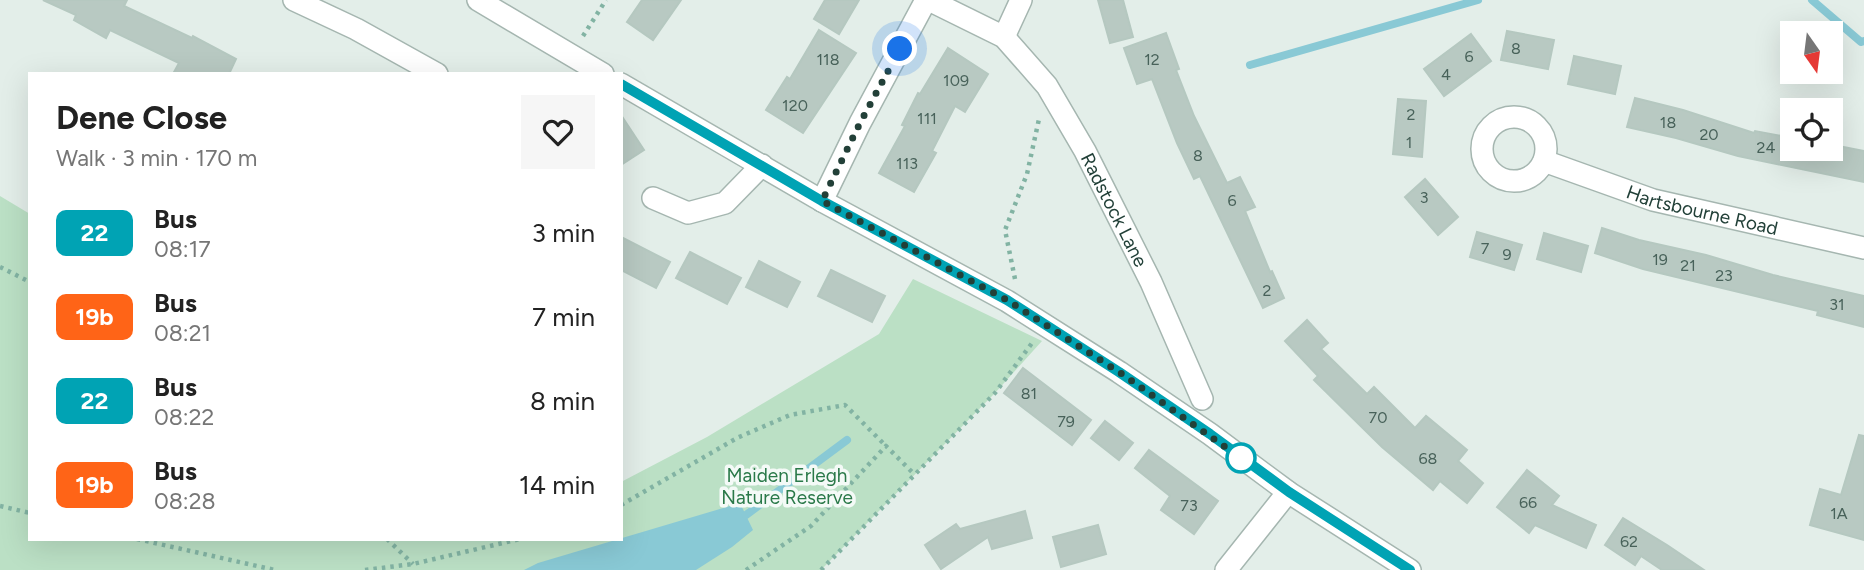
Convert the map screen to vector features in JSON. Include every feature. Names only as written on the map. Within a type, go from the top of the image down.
[{"type":"street","points":[[294,0],[356,29],[433,72]]},
{"type":"street","points":[[478,0],[571,54],[595,72]]},
{"type":"street","points":[[822,201],[860,123],[928,0]]},
{"type":"street","name":"Radstock Lane","points":[[928,0],[1004,37],[1047,86],[1085,150],[1151,282],[1202,399]]},
{"type":"street","points":[[1004,37],[1021,0]]},
{"type":"street","points":[[623,85],[822,201],[1018,307],[1210,434],[1289,492],[1410,570]]},
{"type":"street","name":"Hartsbourne Road","points":[[1545,161],[1653,200],[1864,248]]},
{"type":"street","points":[[653,198],[688,213],[726,203],[762,165]]},
{"type":"street","points":[[1226,570],[1289,492]]},
{"type":"path","points":[[571,54],[606,0]]},
{"type":"path","points":[[1016,283],[1005,230],[1027,174],[1041,112]]},
{"type":"path","points":[[0,267],[28,281]]},
{"type":"path","points":[[821,570],[995,393],[1035,337]]},
{"type":"path","points":[[623,504],[737,438],[790,415],[845,405],[915,475]]},
{"type":"path","points":[[746,570],[811,526],[886,446]]},
{"type":"path","points":[[0,506],[28,513]]},
{"type":"path","points":[[146,541],[275,570]]},
{"type":"path","points":[[389,541],[413,564]]},
{"type":"path","points":[[365,570],[413,564],[511,541]]},
{"type":"green space","name":"Maiden Erlegh Nature Reserve","points":[[0,196],[28,213],[28,541],[623,541],[623,481],[707,437],[879,334],[913,279],[1042,341],[995,393],[821,570],[0,570]]},
{"type":"water","points":[[740,503],[753,530],[696,570],[524,570],[538,563],[612,541],[623,541],[623,538]]},
{"type":"building","points":[[43,0],[127,0],[124,6],[192,38],[193,36],[236,59],[230,72],[174,72],[179,63],[110,30],[106,38],[74,20],[76,15]]},
{"type":"building","points":[[642,0],[681,0],[653,40],[627,22]]},
{"type":"building","points":[[825,0],[859,0],[839,34],[814,19]]},
{"type":"building","points":[[1098,0],[1123,0],[1133,37],[1110,43]]},
{"type":"building","points":[[819,30],[856,53],[803,133],[766,110],[787,77],[790,79]]},
{"type":"building","points":[[1507,31],[1554,40],[1548,69],[1501,60]]},
{"type":"building","points":[[1166,33],[1179,69],[1176,70],[1194,116],[1227,183],[1240,177],[1255,207],[1245,211],[1270,272],[1272,271],[1284,298],[1263,308],[1200,176],[1194,179],[1152,79],[1137,84],[1124,48]]},
{"type":"building","points":[[1471,34],[1491,61],[1444,96],[1424,69]]},
{"type":"building","points":[[948,48],[988,74],[965,112],[955,106],[932,151],[936,153],[914,192],[879,173],[905,126],[902,125],[918,93],[920,94]]},
{"type":"building","points":[[1574,56],[1621,66],[1615,94],[1568,84]]},
{"type":"building","points":[[1635,98],[1754,133],[1780,136],[1780,161],[1843,161],[1843,147],[1864,151],[1864,182],[1738,156],[1627,127]]},
{"type":"building","points":[[1398,99],[1426,101],[1422,157],[1393,154]]},
{"type":"building","points":[[623,118],[644,150],[623,164]]},
{"type":"building","points":[[1425,179],[1458,217],[1438,235],[1405,197]]},
{"type":"building","points":[[1602,228],[1773,275],[1864,296],[1864,327],[1817,315],[1818,311],[1643,269],[1595,253]]},
{"type":"building","points":[[1477,232],[1522,245],[1514,270],[1470,257]]},
{"type":"building","points":[[1544,233],[1588,246],[1581,272],[1537,259]]},
{"type":"building","points":[[623,238],[670,262],[656,288],[623,271]]},
{"type":"building","points":[[690,252],[741,278],[727,304],[676,278]]},
{"type":"building","points":[[759,261],[800,282],[787,307],[746,287]]},
{"type":"building","points":[[831,270],[885,296],[872,322],[818,296]]},
{"type":"building","points":[[1307,320],[1328,343],[1321,349],[1367,394],[1374,387],[1415,428],[1426,416],[1467,450],[1458,461],[1483,483],[1467,503],[1440,481],[1433,490],[1382,447],[1314,380],[1318,376],[1285,341]]},
{"type":"building","points":[[1023,368],[1091,420],[1072,445],[1004,393]]},
{"type":"building","points":[[1105,421],[1133,443],[1119,460],[1091,438]]},
{"type":"building","points":[[1859,435],[1864,436],[1864,540],[1810,525],[1820,489],[1841,495]]},
{"type":"building","points":[[1149,450],[1218,501],[1194,534],[1161,510],[1170,496],[1135,468]]},
{"type":"building","points":[[1527,470],[1559,496],[1552,505],[1596,525],[1586,548],[1535,525],[1529,533],[1497,507]]},
{"type":"building","points":[[1025,511],[1032,538],[992,549],[988,537],[941,569],[925,545],[956,524],[960,529]]},
{"type":"building","points":[[1623,518],[1704,570],[1662,570],[1641,556],[1635,565],[1605,545]]},
{"type":"building","points":[[1098,525],[1106,554],[1061,567],[1053,537]]},
{"type":"waterway","points":[[1250,65],[1478,0]]},
{"type":"waterway","points":[[1812,0],[1861,42],[1864,41]]},
{"type":"waterway","points":[[746,515],[847,440]]},
{"type":"bus line","name":"22","points":[[623,85],[822,201],[1007,300],[1119,372],[1289,492],[1410,570]]},
{"type":"route","points":[[900,49],[822,201],[1007,300],[1119,372],[1241,458]]}]
